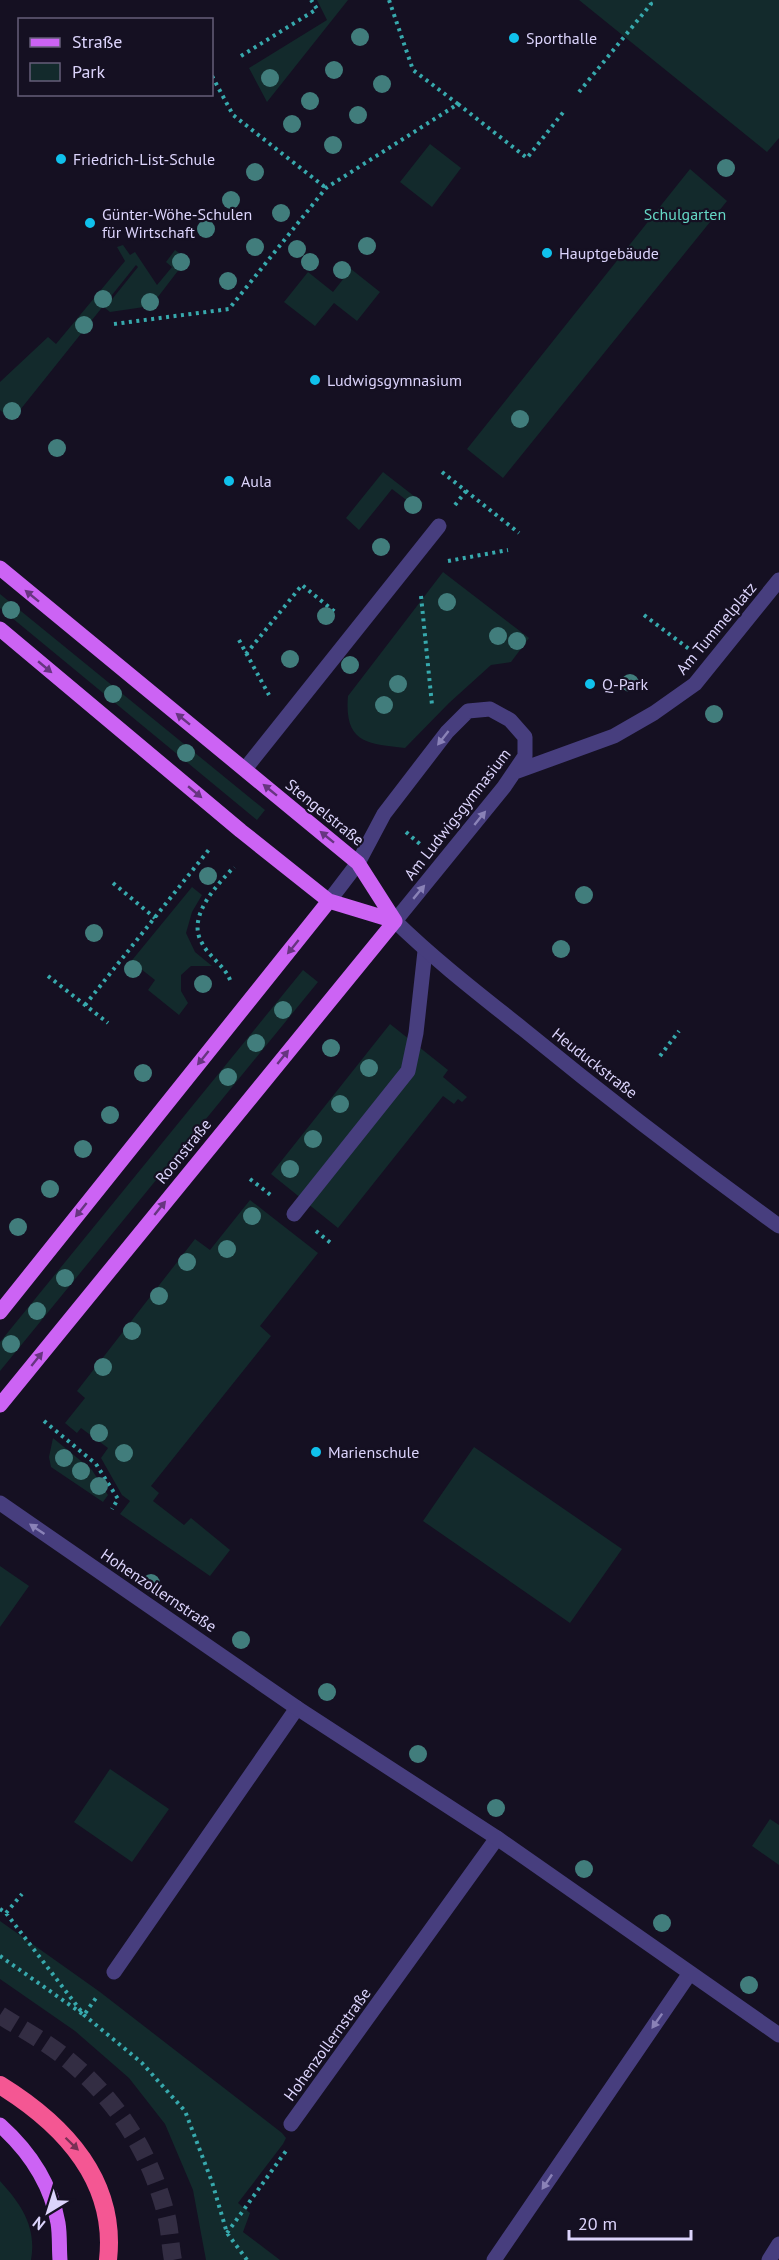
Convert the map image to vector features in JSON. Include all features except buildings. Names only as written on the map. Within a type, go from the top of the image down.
[{"type":"highway","points":[[0,2085],[30,2103],[79,2151],[100,2190],[109,2223],[108,2260]]},
{"type":"main road","name":"Stengelstraße","points":[[0,568],[358,863],[394,921]]},
{"type":"main road","points":[[0,629],[329,901],[394,921]]},
{"type":"main road","points":[[0,1312],[329,901]]},
{"type":"main road","name":"Roonstraße","points":[[0,1405],[394,921]]},
{"type":"main road","points":[[5,2129],[37,2166],[50,2193],[58,2224],[60,2260]]},
{"type":"street","points":[[244,770],[439,526]]},
{"type":"street","name":"Am Tummelplatz","points":[[516,772],[614,736],[654,713],[695,684],[779,580]]},
{"type":"street","name":"Am Ludwigsgymnasium","points":[[329,901],[358,863],[384,814],[447,732],[468,711],[490,709],[510,720],[525,737],[525,756],[516,772],[394,921]]},
{"type":"street","name":"Heuduckstraße","points":[[394,921],[425,951],[585,1079],[779,1226]]},
{"type":"street","points":[[294,1214],[408,1071],[416,1033],[425,951]]},
{"type":"street","name":"Hohenzollernstraße","points":[[0,1503],[297,1708],[497,1838],[779,2035]]},
{"type":"street","points":[[114,1972],[297,1708]]},
{"type":"street","name":"Hohenzollernstraße","points":[[291,2124],[497,1838]]},
{"type":"street","points":[[494,2260],[690,1973]]},
{"type":"street","points":[[769,2260],[779,2244]]},
{"type":"path","points":[[241,56],[317,9],[311,0]]},
{"type":"path","points":[[389,0],[413,70],[526,158],[565,110]]},
{"type":"path","points":[[579,92],[651,4],[649,0]]},
{"type":"path","points":[[213,78],[233,115],[326,188]]},
{"type":"path","points":[[114,324],[229,309],[326,188],[458,104]]},
{"type":"path","points":[[442,472],[519,533]]},
{"type":"path","points":[[445,562],[508,550]]},
{"type":"path","points":[[246,654],[302,585],[357,630]]},
{"type":"path","points":[[420,590],[432,705],[447,732]]},
{"type":"path","points":[[644,615],[711,666]]},
{"type":"path","points":[[239,640],[274,704]]},
{"type":"path","points":[[399,827],[425,848]]},
{"type":"path","points":[[85,1005],[211,847]]},
{"type":"path","points":[[230,977],[202,944],[197,930],[199,916],[208,900],[217,885],[234,867]]},
{"type":"path","points":[[113,883],[155,918]]},
{"type":"path","points":[[48,976],[108,1023]]},
{"type":"path","points":[[660,1056],[680,1031]]},
{"type":"path","points":[[44,1421],[96,1464],[118,1499],[112,1509]]},
{"type":"path","points":[[6,1913],[22,1894]]},
{"type":"path","points":[[0,1910],[6,1913],[84,2015]]},
{"type":"path","points":[[0,1956],[84,2015],[142,2063],[185,2110],[212,2182],[227,2233],[247,2260]]},
{"type":"path","points":[[227,2233],[294,2139],[291,2124]]},
{"type":"green space","points":[[317,0],[348,0],[267,102],[249,68],[327,20]]},
{"type":"green space","points":[[579,0],[779,0],[779,138],[767,152]]},
{"type":"green space","points":[[430,144],[461,168],[432,207],[400,182]]},
{"type":"green space","name":"Schulgarten","points":[[690,169],[727,201],[503,478],[467,449]]},
{"type":"green space","points":[[123,245],[130,255],[135,252],[157,285],[172,267],[166,262],[175,250],[187,259],[151,306],[110,312],[105,308],[138,267],[136,265],[12,420],[0,410],[0,382],[48,337],[56,344],[125,261],[117,247]]},
{"type":"green space","points":[[351,269],[380,292],[357,321],[334,303],[315,326],[284,302],[308,272],[333,292]]},
{"type":"green space","points":[[383,472],[423,503],[418,509],[392,489],[359,530],[346,518]]},
{"type":"green space","points":[[443,572],[529,638],[511,662],[491,665],[449,703],[405,748],[369,742],[354,732],[348,712],[348,696]]},
{"type":"green space","points":[[0,594],[265,810],[257,820],[0,608]]},
{"type":"green space","points":[[192,887],[202,895],[192,912],[186,933],[195,952],[212,966],[191,966],[181,975],[181,991],[188,1003],[179,1015],[148,990],[155,980],[141,969],[133,978],[124,970]]},
{"type":"green space","points":[[303,970],[318,982],[0,1371],[0,1342]]},
{"type":"green space","points":[[390,1024],[448,1070],[443,1077],[467,1097],[462,1102],[458,1099],[454,1104],[443,1096],[338,1228],[271,1174]]},
{"type":"green space","points":[[250,1200],[318,1253],[260,1326],[271,1336],[151,1486],[159,1493],[153,1501],[184,1525],[191,1518],[230,1550],[210,1576],[120,1514],[130,1501],[122,1495],[101,1458],[108,1448],[81,1428],[77,1433],[65,1423],[85,1398],[77,1391],[195,1239],[210,1250]]},
{"type":"green space","points":[[53,1438],[92,1470],[108,1495],[103,1502],[51,1467],[49,1457]]},
{"type":"green space","points":[[474,1447],[622,1549],[570,1623],[423,1521]]},
{"type":"green space","points":[[0,1566],[29,1586],[0,1627]]},
{"type":"green space","points":[[110,1769],[169,1809],[132,1862],[74,1822]]},
{"type":"green space","points":[[770,1819],[779,1825],[779,1865],[752,1846]]},
{"type":"green space","points":[[0,1921],[100,1992],[282,2133],[286,2138],[283,2144],[238,2203],[250,2213],[243,2232],[280,2260],[206,2260],[193,2190],[165,2124],[129,2078],[75,2031],[0,1979]]},
{"type":"green space","points":[[0,2181],[15,2198],[26,2217],[32,2237],[31,2260],[0,2260]]},
{"type":"tunnel","points":[[0,2015],[55,2050],[81,2071],[114,2107],[140,2146],[159,2190],[167,2220],[173,2260]]},
{"type":"place","name":"Sporthalle","points":[[514,38]]},
{"type":"place","name":"Friedrich-List-Schule","points":[[61,159]]},
{"type":"place","name":"Günter-Wöhe-Schulen für Wirtschaft","points":[[90,223]]},
{"type":"place","name":"Hauptgebäude","points":[[547,253]]},
{"type":"place","name":"Ludwigsgymnasium","points":[[315,380]]},
{"type":"place","name":"Aula","points":[[229,481]]},
{"type":"place","name":"Q-Park","points":[[590,684]]},
{"type":"place","name":"Marienschule","points":[[316,1452]]}]
